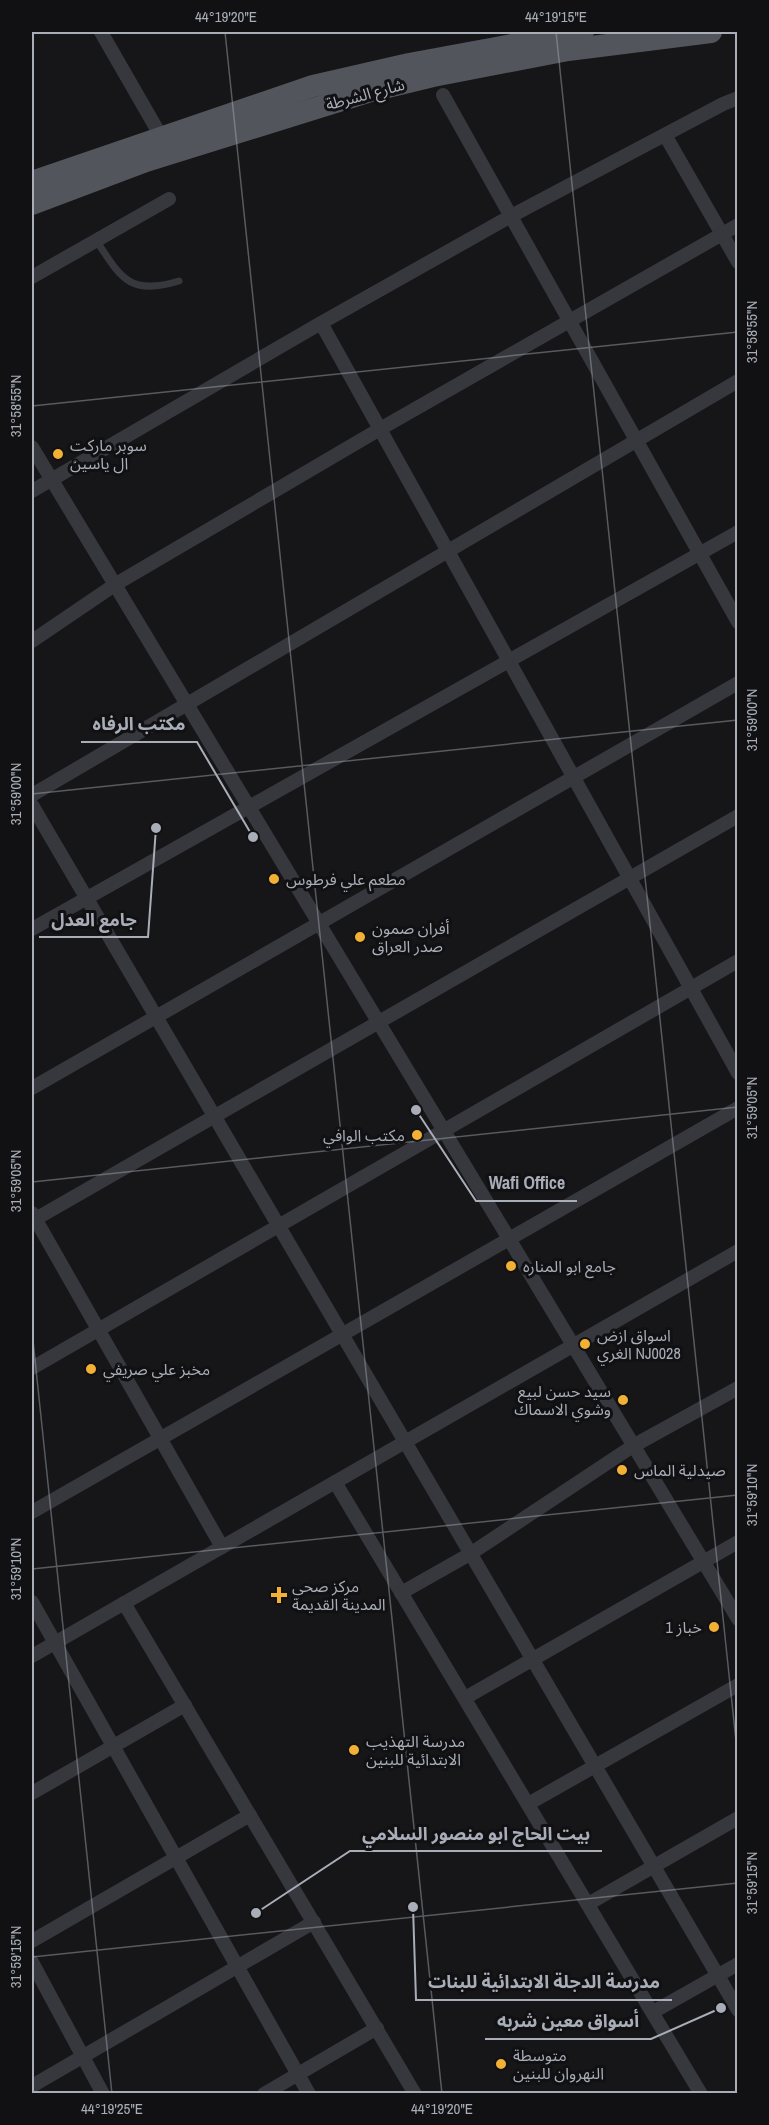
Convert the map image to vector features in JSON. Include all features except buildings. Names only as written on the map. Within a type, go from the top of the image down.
[{"type":"main road","name":"شارع الشرطة","points":[[32,182],[313,86],[531,36],[583,32]]},
{"type":"main road","name":"شارع الشرطة","points":[[32,204],[146,161],[371,91],[568,50],[711,32]]},
{"type":"street","points":[[101,32],[162,138]]},
{"type":"street","points":[[443,95],[738,622]]},
{"type":"street","points":[[32,491],[321,323],[511,216],[738,98]]},
{"type":"street","points":[[665,135],[738,262]]},
{"type":"street","points":[[32,278],[169,199]]},
{"type":"street","points":[[32,640],[116,585],[380,429],[738,225]]},
{"type":"street","points":[[321,323],[738,1072]]},
{"type":"street","points":[[32,795],[738,381]]},
{"type":"street","points":[[32,447],[738,1619]]},
{"type":"street","points":[[32,929],[738,532]]},
{"type":"street","points":[[32,1088],[738,683]]},
{"type":"street","points":[[32,805],[738,2010]]},
{"type":"street","points":[[222,1547],[33,1218],[738,816]]},
{"type":"street","points":[[32,1368],[738,961]]},
{"type":"street","points":[[32,1512],[738,1108]]},
{"type":"street","points":[[32,1656],[738,1251]]},
{"type":"street","points":[[401,1593],[470,1554],[633,1446],[738,1388]]},
{"type":"street","points":[[335,1482],[701,2094]]},
{"type":"street","points":[[465,1698],[738,1542]]},
{"type":"street","points":[[32,1602],[309,2094]]},
{"type":"street","points":[[124,1603],[416,2094]]},
{"type":"street","points":[[528,1804],[738,1685]]},
{"type":"street","points":[[32,1793],[185,1705]]},
{"type":"street","points":[[32,1941],[250,1815]]},
{"type":"street","points":[[588,1904],[738,1818]]},
{"type":"street","points":[[32,2086],[314,1922]]},
{"type":"street","points":[[32,1962],[103,2094]]},
{"type":"street","points":[[652,2012],[738,1964]]},
{"type":"street","points":[[264,2094],[376,2028]]},
{"type":"lane","points":[[96,240],[124,279],[142,286],[160,286],[179,280]]},
{"type":"place","name":"سوبر ماركت ال ياسين","points":[[58,454]]},
{"type":"place","name":"جامع العدل","points":[[156,828]]},
{"type":"place","name":"مكتب الرفاه","points":[[253,837]]},
{"type":"place","name":"مطعم علي فرطوس","points":[[274,879]]},
{"type":"place","name":"أفران صمون صدر العراق","points":[[360,937]]},
{"type":"place","name":"Wafi Office","points":[[416,1110]]},
{"type":"place","name":"مكتب الوافي","points":[[417,1135]]},
{"type":"place","name":"جامع ابو المناره","points":[[511,1266]]},
{"type":"place","name":"اسواق ازض الغري NJ0028","points":[[585,1344]]},
{"type":"place","name":"مخبز علي صريفي","points":[[91,1369]]},
{"type":"place","name":"سيد حسن لبيع وشوي الاسماك","points":[[623,1400]]},
{"type":"place","name":"صيدلية الماس","points":[[622,1470]]},
{"type":"place","name":"مركز صحي المدينة القديمة","points":[[279,1595]]},
{"type":"place","name":"خباز 1","points":[[714,1627]]},
{"type":"place","name":"مدرسة التهذيب الابتدائية للبنين","points":[[354,1750]]},
{"type":"place","name":"مدرسة الدجلة الابتدائية للبنات","points":[[413,1907]]},
{"type":"place","name":"بيت الحاج ابو منصور السلامي","points":[[256,1913]]},
{"type":"place","name":"أسواق معين شربه","points":[[721,2008]]},
{"type":"place","name":"متوسطة النهروان للبنين","points":[[501,2064]]}]
